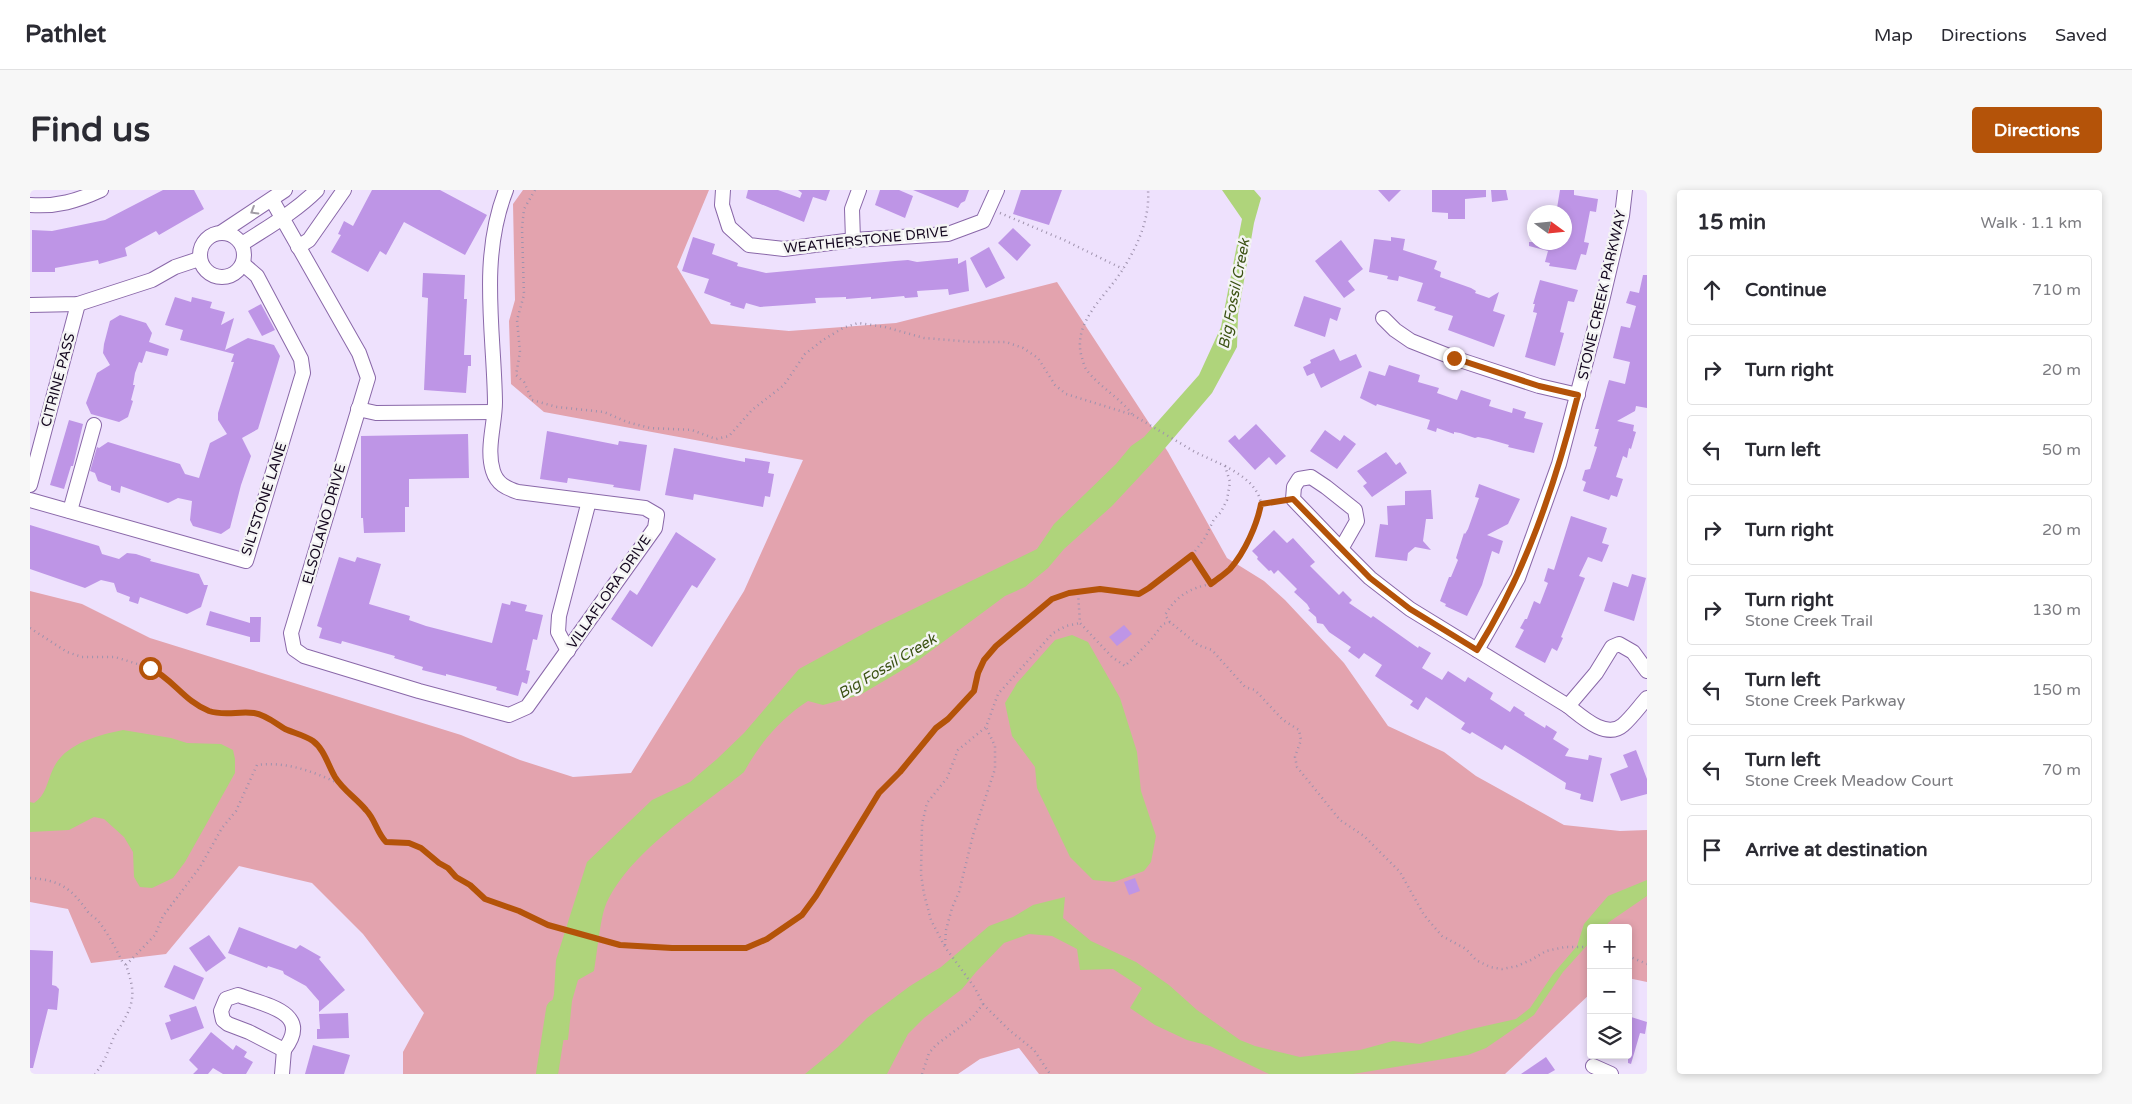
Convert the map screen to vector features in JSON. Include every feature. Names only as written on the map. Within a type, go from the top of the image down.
[{"type":"street","points":[[30,205],[44,206],[77,201],[101,190]]},
{"type":"street","points":[[222,232],[234,236],[242,244],[245,254],[243,264],[234,275],[219,278],[206,272],[200,259],[201,246],[210,236],[222,232],[285,190]]},
{"type":"street","points":[[242,244],[306,201],[317,190]]},
{"type":"street","points":[[298,247],[309,240],[344,190]]},
{"type":"street","name":"VILLAFLORA DRIVE","points":[[506,190],[494,229],[491,264],[490,330],[494,412],[491,446],[493,471],[502,486],[518,492],[645,508],[656,515],[654,528],[528,707],[509,715]]},
{"type":"street","name":"WEATHERSTONE DRIVE","points":[[723,190],[722,205],[729,228],[749,246],[784,249],[853,240],[948,234],[983,221],[997,190]]},
{"type":"street","points":[[853,240],[852,209],[859,190]]},
{"type":"street","name":"STONE CREEK PARKWAY","points":[[1477,650],[1510,592],[1529,551],[1559,464],[1622,216],[1624,190]]},
{"type":"street","name":"ELSOLANO DRIVE","points":[[272,200],[281,219],[360,353],[368,378],[291,633],[294,649],[304,656],[419,691],[509,715]]},
{"type":"street","points":[[30,305],[78,304],[152,280],[175,267],[200,259]]},
{"type":"street","name":"SILTSTONE LANE","points":[[30,500],[246,561],[303,373],[301,359],[257,276],[243,264]]},
{"type":"street","name":"CITRINE PASS","points":[[30,485],[78,304]]},
{"type":"street","points":[[1383,318],[1395,330],[1411,341],[1454,358],[1539,386],[1578,395]]},
{"type":"street","points":[[358,409],[376,414],[494,412]]},
{"type":"street","points":[[70,511],[94,425]]},
{"type":"street","points":[[1342,549],[1357,521],[1355,510],[1326,486],[1312,478],[1299,479],[1294,487],[1293,499],[1370,578],[1410,609],[1603,729],[1610,730],[1622,726],[1647,698]]},
{"type":"street","points":[[568,651],[558,632],[559,616],[589,501]]},
{"type":"street","points":[[1568,706],[1596,673],[1612,647],[1619,644],[1633,652],[1647,671]]},
{"type":"street","points":[[282,1074],[284,1050],[292,1039],[294,1030],[288,1016],[276,1008],[238,995],[226,999],[222,1010],[223,1020],[284,1050]]},
{"type":"street","points":[[1592,1066],[1611,1074]]},
{"type":"path","points":[[535,190],[524,209],[522,228],[524,295],[517,320],[520,352],[516,375],[524,382],[532,400],[557,407],[604,412],[627,422],[650,428],[692,430],[716,439],[729,436],[752,410],[784,385],[805,354],[843,328],[858,323],[924,338],[973,342],[1006,342],[1023,348],[1038,358],[1055,385],[1066,394],[1133,415],[1182,444],[1225,466],[1251,485],[1260,496],[1259,516],[1241,553],[1230,569],[1211,584],[1200,586],[1182,594],[1171,605],[1165,615],[1170,622],[1198,645],[1212,650],[1244,687],[1255,690],[1283,720],[1299,730],[1301,740],[1295,757],[1297,767],[1340,820],[1364,836],[1400,872],[1424,915],[1442,936],[1466,949],[1476,960],[1490,967],[1502,969],[1524,963],[1546,951],[1565,947],[1587,947]]},
{"type":"path","points":[[1133,415],[1125,405],[1085,368],[1079,348],[1081,330],[1089,315],[1123,269],[1141,235],[1149,205],[1148,190]]},
{"type":"path","points":[[989,208],[1064,240],[1123,269]]},
{"type":"path","points":[[30,628],[67,652],[82,657],[115,657],[160,672],[183,694],[208,710],[221,714],[253,713],[262,715],[286,729],[312,740],[318,746],[346,792],[367,810],[381,837],[386,842],[409,843],[421,848],[448,868],[456,877],[470,885],[485,899],[519,911],[548,925],[620,945],[672,948],[746,948],[785,929],[802,915],[816,896],[879,793],[900,772],[936,728],[948,719],[974,691],[978,673],[984,660],[996,646],[1052,599],[1069,593],[1100,589],[1139,594],[1192,555],[1205,538],[1214,520],[1222,512],[1227,500],[1230,482],[1225,466]]},
{"type":"path","points":[[1261,504],[1293,499]]},
{"type":"path","points":[[1192,555],[1211,584]]},
{"type":"path","points":[[1078,592],[1080,623],[1112,657],[1125,666],[1150,641],[1162,624],[1170,622]]},
{"type":"path","points":[[1050,1074],[1034,1050],[1009,1030],[983,1004],[975,988],[945,947],[931,920],[921,874],[922,824],[928,803],[948,778],[958,750],[986,727],[998,694],[1053,633],[1066,626],[1080,623]]},
{"type":"path","points":[[945,947],[946,930],[952,908],[959,892],[973,835],[995,770],[995,746],[986,727]]},
{"type":"path","points":[[126,965],[155,935],[163,916],[200,867],[222,828],[236,811],[258,765],[275,763],[294,767],[320,775],[340,784]]},
{"type":"path","points":[[30,878],[53,881],[69,890],[84,904],[88,913],[97,920],[126,965],[132,984],[133,998],[128,1012],[113,1038],[108,1053],[94,1074]]},
{"type":"path","points":[[1632,958],[1647,964]]},
{"type":"path","points":[[922,1074],[929,1053],[936,1045],[972,1018],[983,1004]]},
{"type":"shaded area","points":[[523,190],[709,190],[677,267],[711,324],[789,331],[896,323],[1057,282],[1168,452],[1227,558],[1264,581],[1285,600],[1344,663],[1388,726],[1444,752],[1476,776],[1564,825],[1620,831],[1647,830],[1647,982],[1632,979],[1632,924],[1587,924],[1587,997],[1505,1074],[1039,1074],[1019,1048],[980,1059],[958,1074],[403,1074],[403,1052],[424,1013],[363,934],[312,883],[239,866],[166,954],[91,963],[68,909],[30,902],[30,591],[82,604],[150,638],[461,735],[520,760],[573,777],[631,773],[744,591],[803,460],[544,412],[511,384],[509,321],[515,300],[513,204]]},
{"type":"water","points":[[1222,190],[1254,190],[1261,198],[1254,223],[1238,315],[1237,347],[1212,393],[1154,461],[1112,506],[1064,549],[1048,568],[1025,587],[1005,596],[916,662],[860,695],[823,705],[808,701],[771,732],[744,772],[647,850],[615,887],[605,907],[594,971],[578,980],[572,1001],[568,1040],[543,1040],[554,994],[556,960],[587,862],[652,800],[690,782],[717,759],[744,733],[799,669],[874,628],[1037,549],[1054,524],[1116,464],[1131,446],[1144,437],[1199,375],[1221,327],[1242,219]]},
{"type":"water","points":[[1072,635],[1088,642],[1120,698],[1137,752],[1141,791],[1156,836],[1151,862],[1144,871],[1114,882],[1093,880],[1070,857],[1037,788],[1035,767],[1012,736],[1005,703],[1017,683],[1055,640]]},
{"type":"water","points":[[123,730],[171,738],[187,743],[221,744],[233,750],[235,759],[235,773],[185,862],[173,878],[152,888],[140,887],[134,877],[133,852],[124,837],[104,819],[94,817],[69,830],[30,832],[30,802],[34,803],[41,796],[58,760],[73,747],[83,742]]},
{"type":"water","points":[[1647,880],[1647,896],[1607,924],[1587,924],[1587,945],[1563,972],[1534,1015],[1486,1048],[1468,1055],[1353,1074],[1269,1074],[1210,1046],[1187,1040],[1155,1025],[1130,1008],[1142,988],[1113,969],[1080,970],[1077,949],[1052,936],[1029,934],[1004,943],[962,989],[924,1018],[908,1034],[887,1074],[805,1074],[838,1047],[867,1018],[910,986],[941,967],[989,926],[1013,917],[1033,905],[1065,897],[1063,918],[1091,941],[1136,962],[1169,985],[1197,1010],[1240,1040],[1255,1046],[1300,1057],[1360,1050],[1393,1041],[1420,1044],[1467,1030],[1516,1019],[1530,1008],[1553,974],[1577,946],[1584,924],[1608,896]]},
{"type":"building","points":[[163,190],[194,190],[204,209],[159,235],[156,231],[125,248],[127,256],[99,264],[98,260],[55,268],[55,272],[32,272],[32,230],[52,231],[105,220]]},
{"type":"building","points":[[372,190],[440,190],[487,215],[465,255],[404,222],[386,255],[380,251],[368,272],[331,252],[341,235],[338,234],[344,221],[353,226]]},
{"type":"building","points":[[748,190],[778,190],[800,198],[802,193],[798,190],[830,190],[826,201],[813,197],[804,222],[746,198]]},
{"type":"building","points":[[880,190],[899,190],[913,196],[905,218],[875,205]]},
{"type":"building","points":[[913,190],[969,190],[965,201],[958,208]]},
{"type":"building","points":[[1021,190],[1062,190],[1049,225],[1013,214]]},
{"type":"building","points":[[1378,190],[1401,190],[1389,202]]},
{"type":"building","points":[[1432,190],[1486,190],[1486,197],[1465,199],[1465,219],[1448,219],[1448,213],[1432,212]]},
{"type":"building","points":[[1491,190],[1506,190],[1508,200],[1492,202]]},
{"type":"building","points":[[1560,190],[1574,190],[1574,195],[1598,199],[1596,212],[1590,211],[1584,242],[1589,243],[1586,255],[1581,254],[1576,270],[1549,266],[1550,263],[1545,262],[1548,251],[1544,250],[1572,250],[1572,205],[1558,205]]},
{"type":"building","points":[[1013,228],[1031,245],[1017,261],[998,243]]},
{"type":"building","points":[[693,237],[715,244],[712,254],[738,263],[737,266],[766,273],[895,261],[908,260],[917,262],[958,258],[958,264],[966,260],[969,291],[949,295],[948,289],[917,291],[918,297],[905,298],[904,296],[871,299],[871,297],[846,299],[846,297],[815,298],[816,303],[760,307],[746,303],[744,309],[704,293],[709,279],[682,271]]},
{"type":"building","points":[[1391,237],[1405,239],[1403,250],[1437,261],[1434,269],[1441,272],[1440,277],[1471,288],[1476,291],[1475,293],[1489,298],[1499,292],[1493,311],[1505,315],[1494,347],[1448,330],[1453,316],[1434,310],[1436,307],[1417,301],[1423,283],[1399,276],[1398,281],[1387,279],[1388,276],[1369,272],[1374,239],[1391,241]]},
{"type":"building","points":[[1341,240],[1363,269],[1348,281],[1355,290],[1344,298],[1315,261]]},
{"type":"building","points":[[989,247],[1005,278],[986,288],[970,258]]},
{"type":"building","points":[[423,273],[465,275],[464,299],[467,299],[464,355],[471,355],[471,366],[468,366],[466,393],[424,390],[428,298],[422,297]]},
{"type":"building","points":[[1643,275],[1647,275],[1647,408],[1636,406],[1635,411],[1617,421],[1634,425],[1633,431],[1636,432],[1627,458],[1623,456],[1616,477],[1623,479],[1617,497],[1611,495],[1609,500],[1583,491],[1586,482],[1582,480],[1585,470],[1590,469],[1597,447],[1594,446],[1599,429],[1595,429],[1609,380],[1625,384],[1630,362],[1613,358],[1621,326],[1630,328],[1636,306],[1626,303],[1630,291],[1639,293]]},
{"type":"building","points":[[1540,280],[1578,290],[1574,302],[1568,301],[1560,332],[1564,333],[1555,366],[1525,357],[1537,313],[1533,312],[1535,304],[1533,304]]},
{"type":"building","points":[[1304,296],[1341,308],[1337,321],[1330,318],[1325,337],[1294,326]]},
{"type":"building","points":[[175,297],[191,302],[192,297],[212,302],[210,308],[225,312],[221,325],[234,318],[225,350],[248,338],[274,345],[280,356],[258,429],[242,438],[251,456],[230,528],[221,534],[193,526],[190,520],[192,501],[178,498],[168,503],[121,486],[120,493],[111,490],[111,486],[98,481],[95,473],[90,471],[97,447],[99,448],[108,442],[180,464],[185,474],[199,478],[210,443],[227,434],[218,420],[218,413],[234,362],[231,362],[234,354],[180,340],[183,330],[165,325]]},
{"type":"building","points":[[261,304],[275,330],[262,336],[248,311]]},
{"type":"building","points":[[120,315],[146,323],[152,333],[149,342],[169,349],[167,356],[146,351],[142,363],[139,362],[135,373],[133,385],[135,385],[131,400],[133,401],[128,417],[119,422],[91,414],[86,403],[97,373],[110,365],[103,353],[104,344],[110,321]]},
{"type":"building","points":[[1334,349],[1340,361],[1356,354],[1362,367],[1321,388],[1314,373],[1307,376],[1303,367],[1311,363],[1310,360]]},
{"type":"building","points":[[1389,365],[1420,375],[1418,382],[1439,388],[1437,393],[1457,400],[1461,390],[1491,400],[1489,406],[1512,413],[1513,408],[1526,412],[1524,418],[1543,423],[1534,453],[1508,447],[1509,445],[1488,439],[1475,438],[1454,432],[1454,434],[1437,428],[1436,432],[1427,429],[1430,420],[1377,404],[1376,406],[1360,398],[1369,371],[1385,376]]},
{"type":"building","points":[[69,420],[83,424],[73,466],[71,466],[64,489],[50,485]]},
{"type":"building","points":[[1256,424],[1286,456],[1276,465],[1269,457],[1255,470],[1228,441],[1235,435],[1239,440]]},
{"type":"building","points":[[1325,430],[1340,441],[1344,435],[1356,444],[1337,469],[1310,451]]},
{"type":"building","points":[[547,431],[618,445],[619,441],[647,445],[640,491],[568,478],[567,483],[540,479]]},
{"type":"building","points":[[468,434],[469,478],[409,479],[409,507],[405,507],[405,532],[364,533],[363,518],[361,518],[361,436]]},
{"type":"building","points":[[674,448],[745,462],[745,458],[770,462],[768,473],[774,474],[770,497],[765,496],[763,507],[694,494],[693,500],[665,495]]},
{"type":"building","points":[[1386,452],[1396,465],[1400,462],[1407,473],[1372,497],[1363,486],[1367,483],[1357,471]]},
{"type":"building","points":[[1479,484],[1520,499],[1508,524],[1487,535],[1503,541],[1499,554],[1492,551],[1482,585],[1467,616],[1445,606],[1446,604],[1440,601],[1458,560],[1456,558],[1464,533],[1468,529],[1479,498],[1475,497]]},
{"type":"building","points":[[1431,490],[1433,519],[1426,519],[1423,541],[1431,550],[1415,547],[1408,553],[1407,561],[1375,557],[1380,524],[1388,525],[1387,506],[1405,505],[1405,491]]},
{"type":"building","points":[[1571,516],[1607,528],[1602,543],[1609,545],[1602,562],[1588,557],[1579,576],[1585,578],[1561,637],[1563,638],[1557,651],[1552,648],[1545,663],[1515,647],[1524,630],[1520,628],[1525,619],[1527,619],[1534,601],[1540,604],[1548,583],[1544,581],[1548,568],[1554,570]]},
{"type":"building","points":[[30,525],[99,546],[102,554],[119,559],[127,553],[136,554],[151,559],[150,561],[199,574],[204,585],[208,585],[201,607],[187,614],[140,597],[138,604],[129,601],[130,597],[117,592],[114,583],[101,580],[85,588],[30,569]]},
{"type":"building","points":[[1274,530],[1287,543],[1293,538],[1315,562],[1310,566],[1339,595],[1343,591],[1352,600],[1349,603],[1371,618],[1373,616],[1418,648],[1419,646],[1431,653],[1422,668],[1442,680],[1448,671],[1465,682],[1468,677],[1493,693],[1490,699],[1510,712],[1514,706],[1525,713],[1524,715],[1545,728],[1546,725],[1557,732],[1553,739],[1569,749],[1565,756],[1588,760],[1589,755],[1602,758],[1593,802],[1580,799],[1581,794],[1565,789],[1566,783],[1505,745],[1502,750],[1472,732],[1470,734],[1461,729],[1465,723],[1426,697],[1418,710],[1410,705],[1413,701],[1375,676],[1382,665],[1364,653],[1359,659],[1348,651],[1351,647],[1329,632],[1323,624],[1317,623],[1316,617],[1308,610],[1310,609],[1307,604],[1294,592],[1297,589],[1278,570],[1274,574],[1257,559],[1258,557],[1252,551]]},
{"type":"building","points":[[676,532],[716,559],[697,588],[692,585],[652,647],[611,619],[630,590],[637,595]]},
{"type":"building","points":[[339,557],[355,562],[357,557],[381,564],[369,604],[410,616],[409,620],[426,626],[492,643],[502,603],[510,605],[511,601],[527,605],[525,611],[543,615],[537,640],[533,639],[526,670],[530,671],[527,684],[522,682],[518,696],[496,690],[497,687],[422,670],[423,667],[394,658],[395,656],[342,641],[341,644],[319,638],[322,628],[317,626]]},
{"type":"building","points":[[1632,574],[1646,578],[1634,621],[1604,611],[1613,582],[1628,587]]},
{"type":"building","points":[[210,611],[250,623],[250,617],[261,617],[260,642],[250,642],[250,637],[206,625]]},
{"type":"building","points":[[1124,625],[1132,634],[1117,646],[1109,637]]},
{"type":"building","points":[[1636,750],[1647,779],[1647,794],[1621,801],[1610,774],[1628,767],[1623,755]]},
{"type":"building","points":[[1135,878],[1140,891],[1129,895],[1124,882]]},
{"type":"building","points":[[239,927],[296,949],[300,945],[321,957],[319,959],[345,990],[319,1012],[319,1001],[306,986],[284,974],[283,971],[268,966],[267,968],[228,953]]},
{"type":"building","points":[[209,935],[226,958],[206,972],[189,948]]},
{"type":"building","points":[[30,950],[53,951],[52,985],[59,989],[57,1010],[48,1009],[33,1068],[30,1068]]},
{"type":"building","points":[[174,965],[204,978],[194,1000],[164,987]]},
{"type":"building","points":[[196,1006],[204,1028],[171,1040],[165,1023],[171,1021],[169,1015]]},
{"type":"building","points":[[348,1013],[349,1038],[317,1039],[317,1029],[320,1029],[319,1014]]},
{"type":"building","points":[[1632,1017],[1647,1022],[1645,1034],[1640,1033],[1631,1064],[1628,1063],[1628,1059],[1632,1059]]},
{"type":"building","points":[[211,1032],[233,1050],[236,1045],[247,1052],[244,1057],[253,1062],[246,1074],[223,1074],[213,1068],[208,1074],[193,1074],[198,1069],[189,1060]]},
{"type":"building","points":[[313,1045],[350,1055],[344,1074],[305,1074]]},
{"type":"building","points":[[1546,1057],[1555,1070],[1548,1074],[1521,1074]]},
{"type":"waterway","name":"Big Fossil Creek","points":[[547,1074],[557,1010]]},
{"type":"route","points":[[150,668],[160,672],[183,694],[208,710],[221,714],[253,713],[262,715],[286,729],[312,740],[318,746],[334,776],[346,792],[367,810],[381,837],[386,842],[409,843],[428,852],[485,899],[519,911],[530,918],[548,925],[620,945],[672,948],[746,948],[785,929],[802,915],[816,896],[879,793],[924,745],[936,728],[948,719],[974,691],[978,673],[984,660],[996,646],[1052,599],[1069,593],[1100,589],[1115,590],[1126,594],[1139,594],[1192,555],[1211,584],[1230,569],[1241,553],[1259,516],[1261,504],[1293,499],[1370,578],[1410,609],[1477,650],[1518,578],[1529,551],[1559,464],[1578,395],[1539,386],[1454,358]]}]
